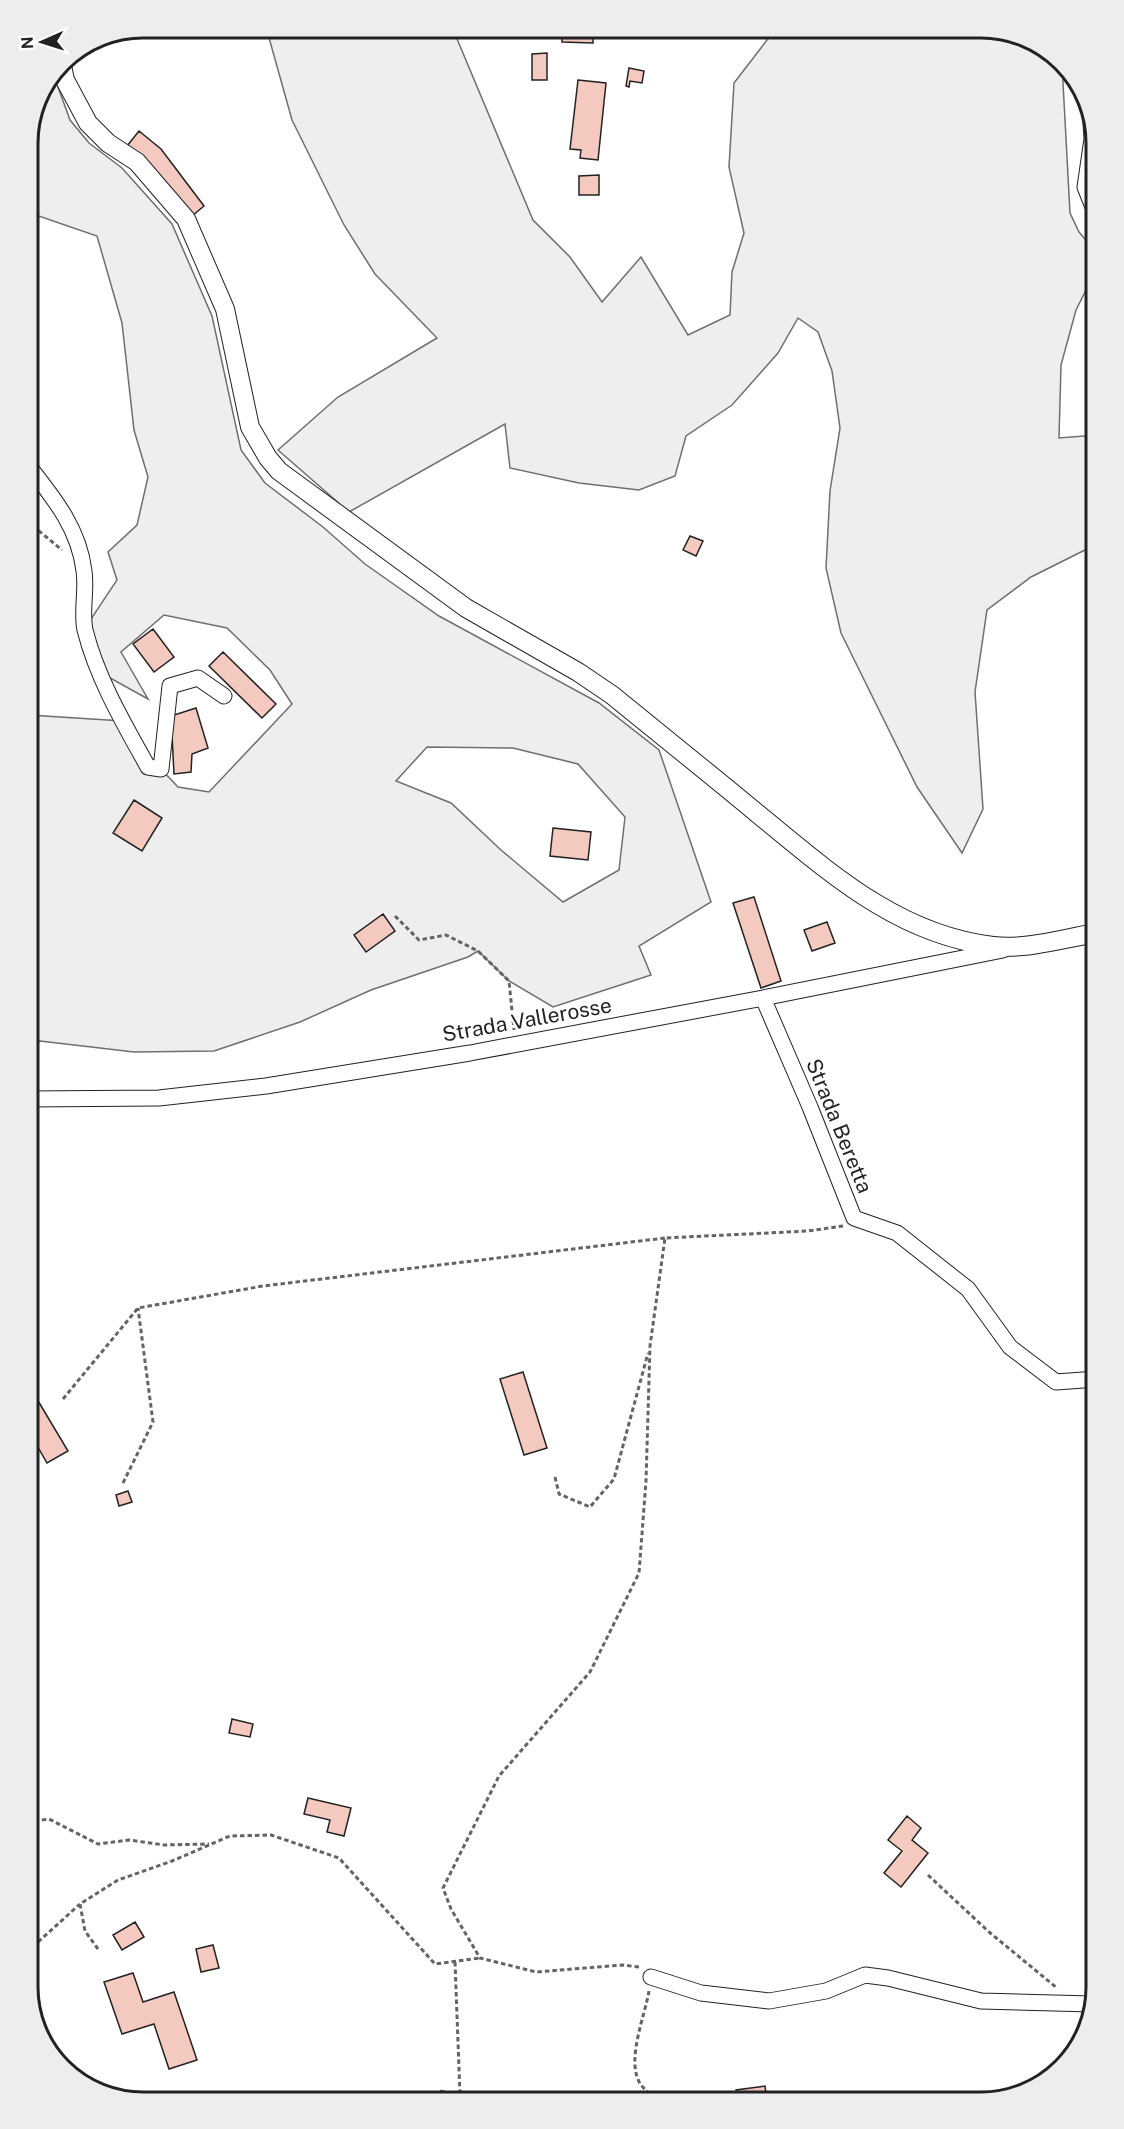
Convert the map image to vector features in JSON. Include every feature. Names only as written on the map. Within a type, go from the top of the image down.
[{"type":"street","points":[[64,73],[88,123],[108,143],[137,162],[150,174],[186,219],[225,309],[250,427],[263,452],[279,471],[466,608],[578,672],[612,695],[864,898],[896,917],[958,939],[995,946],[1030,944],[1087,935]]},
{"type":"street","points":[[1087,173],[1085,187],[1087,192]]},
{"type":"street","points":[[38,478],[59,505],[79,541],[85,572],[85,628],[110,693],[148,767],[161,769],[170,686],[198,678],[224,696]]},
{"type":"street","name":"Strada Vallerosse","points":[[38,1099],[159,1098],[266,1086],[515,1044],[763,998],[1030,944]]},
{"type":"street","name":"Strada Beretta","points":[[763,998],[815,1118],[854,1218],[897,1233],[968,1289],[1010,1347],[1056,1382],[1087,1380]]},
{"type":"street","points":[[651,1977],[701,1993],[769,2001],[826,1991],[865,1975],[888,1978],[981,2001],[1084,2004]]},
{"type":"path","points":[[38,529],[85,572]]},
{"type":"path","points":[[396,916],[419,940],[446,935],[478,951],[509,981],[515,1044]]},
{"type":"path","points":[[63,1399],[138,1308],[263,1286],[665,1238],[837,1229],[851,1223],[854,1218]]},
{"type":"path","points":[[480,1958],[451,1909],[443,1888],[499,1776],[590,1672],[639,1573],[646,1481],[650,1346],[665,1238]]},
{"type":"path","points":[[123,1483],[153,1422],[138,1308]]},
{"type":"path","points":[[555,1477],[559,1494],[590,1507],[614,1479],[650,1346]]},
{"type":"path","points":[[38,1821],[49,1820],[98,1844],[129,1840],[165,1845],[211,1844]]},
{"type":"path","points":[[38,1942],[80,1904],[118,1880],[172,1861],[230,1836],[271,1835],[339,1858],[435,1964],[480,1958],[536,1972],[622,1965],[640,1967],[651,1977],[635,2059],[639,2083],[648,2092]]},
{"type":"path","points":[[928,1875],[989,1932],[1084,2004]]},
{"type":"path","points":[[80,1904],[85,1931],[98,1949]]},
{"type":"path","points":[[455,1961],[460,2091]]},
{"type":"shaded area","points":[[269,38],[457,38],[533,220],[570,257],[602,302],[641,257],[688,335],[730,315],[732,272],[744,233],[729,167],[734,83],[769,38],[988,38],[1015,43],[1034,52],[1056,68],[1063,76],[1070,213],[1079,232],[1087,241],[1087,288],[1076,310],[1061,365],[1059,438],[1087,436],[1087,549],[1031,577],[987,610],[975,692],[983,809],[962,853],[917,787],[841,633],[826,568],[830,491],[840,428],[832,371],[818,332],[798,318],[778,353],[732,405],[686,436],[675,476],[639,490],[579,483],[510,468],[505,424],[349,512],[278,450],[338,397],[437,338],[375,274],[344,225],[292,120]]},
{"type":"shaded area","points":[[56,82],[70,120],[89,143],[122,168],[172,224],[212,316],[241,450],[265,483],[323,527],[365,564],[439,616],[599,703],[659,750],[711,902],[639,946],[651,975],[553,1007],[509,981],[478,951],[468,957],[371,990],[300,1022],[214,1051],[134,1052],[38,1041],[38,716],[123,721],[148,767],[161,769],[178,787],[209,792],[292,704],[270,670],[227,628],[164,615],[121,652],[148,699],[101,673],[85,628],[117,580],[108,552],[137,525],[148,477],[134,430],[122,323],[97,236],[38,216],[38,136],[45,102]],"holes":[[[427,747],[513,748],[578,764],[625,817],[619,870],[563,902],[501,850],[451,803],[396,781]]]},
{"type":"building","points":[[562,38],[593,38],[593,43],[562,42]]},
{"type":"building","points":[[547,53],[547,80],[532,80],[532,54]]},
{"type":"building","points":[[629,68],[644,71],[642,83],[630,81],[629,87],[626,86]]},
{"type":"building","points":[[578,80],[606,83],[598,160],[580,158],[581,150],[570,149]]},
{"type":"building","points":[[139,131],[161,149],[204,206],[192,216],[127,146]]},
{"type":"building","points":[[599,175],[599,195],[579,195],[579,176]]},
{"type":"building","points":[[690,536],[703,541],[696,556],[683,550]]},
{"type":"building","points":[[153,629],[174,657],[154,672],[133,644]]},
{"type":"building","points":[[223,652],[276,704],[262,718],[209,666]]},
{"type":"building","points":[[196,708],[208,748],[192,754],[191,772],[174,774],[171,716]]},
{"type":"building","points":[[134,800],[162,818],[142,851],[113,833]]},
{"type":"building","points":[[553,828],[591,832],[588,860],[550,856]]},
{"type":"building","points":[[754,897],[781,981],[761,988],[733,903]]},
{"type":"building","points":[[383,914],[395,931],[366,952],[354,935]]},
{"type":"building","points":[[827,922],[835,943],[812,951],[804,930]]},
{"type":"building","points":[[523,1372],[547,1448],[524,1455],[500,1379]]},
{"type":"building","points":[[38,1401],[68,1451],[47,1463],[38,1447]]},
{"type":"building","points":[[128,1491],[132,1502],[119,1506],[116,1495]]},
{"type":"building","points":[[232,1719],[253,1724],[250,1737],[229,1733]]},
{"type":"building","points":[[308,1798],[351,1808],[344,1836],[327,1832],[330,1820],[304,1814]]},
{"type":"building","points":[[907,1816],[921,1828],[912,1840],[928,1853],[901,1887],[884,1873],[902,1851],[888,1840]]},
{"type":"building","points":[[135,1922],[144,1937],[122,1950],[113,1935]]},
{"type":"building","points":[[213,1945],[219,1968],[201,1972],[196,1949]]},
{"type":"building","points":[[133,1973],[143,2002],[174,1992],[197,2060],[169,2069],[154,2024],[122,2034],[104,1982]]},
{"type":"building","points":[[765,2086],[766,2092],[736,2092]]}]
